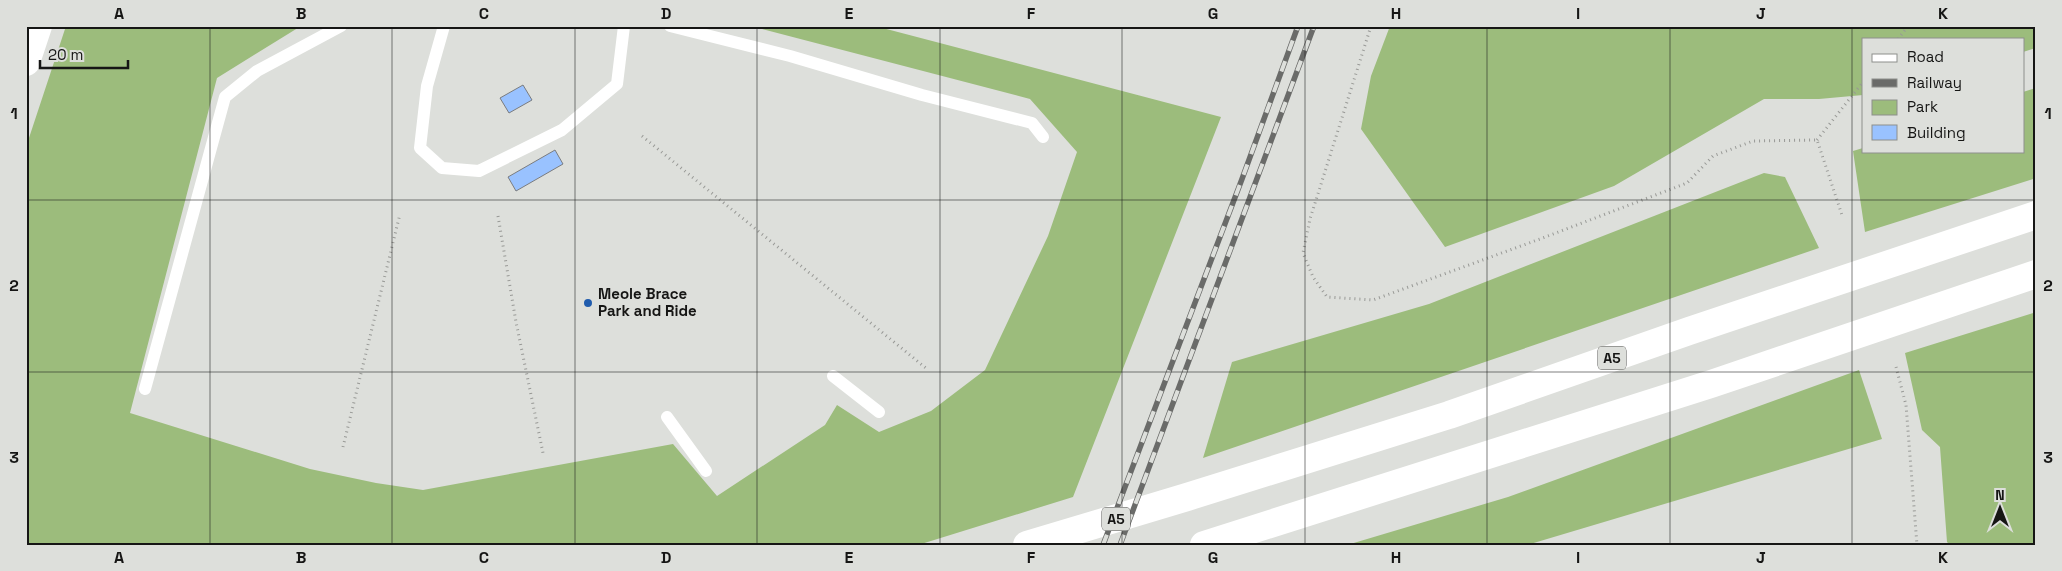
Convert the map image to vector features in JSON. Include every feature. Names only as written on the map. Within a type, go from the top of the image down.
[{"type":"main road","points":[[26,62],[38,26]]},
{"type":"main road","name":"A5","points":[[1036,542],[1449,415],[1689,331],[2036,215]]},
{"type":"main road","points":[[1204,545],[1711,384],[2036,274]]},
{"type":"lane","points":[[145,389],[225,97],[257,70],[341,26]]},
{"type":"lane","points":[[444,26],[427,86],[420,148],[442,168],[479,171],[562,130],[617,84],[624,26]]},
{"type":"lane","points":[[670,26],[1032,123],[1043,137]]},
{"type":"lane","points":[[833,376],[879,412]]},
{"type":"lane","points":[[667,416],[706,471]]},
{"type":"path","points":[[1371,26],[1310,219],[1303,253],[1313,277],[1327,298],[1373,300],[1540,239],[1687,183],[1713,156],[1753,140],[1817,140]]},
{"type":"path","points":[[1899,38],[1908,26]]},
{"type":"path","points":[[1817,140],[1862,83]]},
{"type":"path","points":[[642,136],[927,369]]},
{"type":"path","points":[[1817,140],[1842,215]]},
{"type":"path","points":[[343,447],[400,214]]},
{"type":"path","points":[[498,216],[516,322],[543,453]]},
{"type":"path","points":[[1896,367],[1906,405],[1917,545]]},
{"type":"green space","points":[[66,26],[301,26],[217,78],[130,413],[310,469],[376,483],[423,490],[673,444],[717,496],[825,425],[837,405],[879,432],[931,411],[985,370],[1048,236],[1077,152],[1030,99],[751,26],[875,26],[1221,117],[1073,497],[918,545],[26,545],[26,147]]},
{"type":"green space","points":[[1390,26],[2036,26],[2036,48],[2024,52],[2024,38],[1862,38],[1862,95],[1819,99],[1764,99],[1614,186],[1445,247],[1361,129],[1371,76]]},
{"type":"green space","points":[[2036,88],[2036,178],[1865,232],[1853,151],[1862,148],[1862,152],[2024,152],[2024,92]]},
{"type":"green space","points":[[1764,173],[1785,177],[1819,248],[1203,458],[1232,362],[1429,304]]},
{"type":"green space","points":[[2036,312],[2036,545],[1950,545],[1947,542],[1940,447],[1922,430],[1905,353]]},
{"type":"green space","points":[[1859,370],[1882,439],[1527,545],[1347,545],[1508,497]]},
{"type":"building","points":[[523,85],[532,100],[509,113],[500,98]]},
{"type":"building","points":[[555,150],[563,164],[516,191],[508,177]]},
{"type":"railway","points":[[1103,545],[1298,26]]},
{"type":"railway","points":[[1120,545],[1314,26]]},
{"type":"place","name":"Meole Brace Park and Ride","points":[[588,303]]}]
